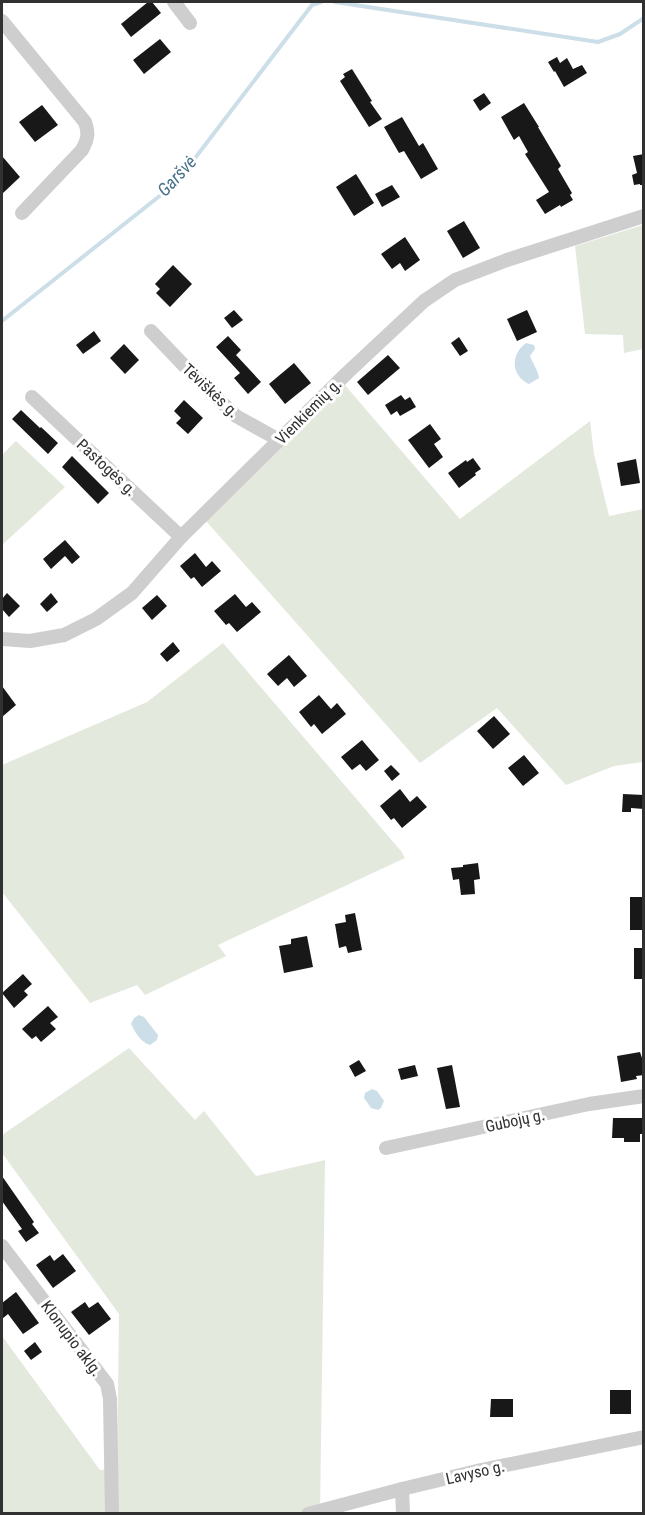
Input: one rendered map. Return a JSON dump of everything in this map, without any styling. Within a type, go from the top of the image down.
[{"type":"street","points":[[174,2],[190,23]]},
{"type":"street","points":[[2,21],[85,122],[89,132],[82,150],[22,213]]},
{"type":"street","name":"Vienkiemių g.","points":[[2,639],[30,641],[63,635],[96,619],[132,593],[181,537],[347,373],[424,302],[455,280],[486,267],[644,216]]},
{"type":"street","name":"Tėviškės g.","points":[[151,331],[236,416],[279,440]]},
{"type":"street","name":"Pastogės g.","points":[[32,397],[181,537]]},
{"type":"street","name":"Gubojų g.","points":[[387,1148],[589,1104],[644,1096]]},
{"type":"street","name":"Klonupio aklg.","points":[[2,1246],[106,1384],[110,1399],[112,1514]]},
{"type":"street","name":"Lavyso g.","points":[[308,1514],[481,1470],[644,1437]]},
{"type":"street","points":[[402,1489],[403,1514]]},
{"type":"shaded area","points":[[643,225],[643,349],[624,353],[623,335],[585,334],[575,246]]},
{"type":"shaded area","points":[[526,343],[534,345],[535,349],[530,356],[539,378],[529,384],[518,375],[515,364],[517,353]]},
{"type":"shaded area","points":[[344,384],[460,519],[590,421],[594,454],[609,516],[643,509],[643,762],[614,766],[566,785],[497,708],[420,763],[206,521]]},
{"type":"shaded area","points":[[16,441],[65,487],[2,545],[2,455]]},
{"type":"shaded area","points":[[223,643],[405,858],[218,945],[226,956],[145,995],[137,985],[90,1003],[2,892],[2,765],[147,702]]},
{"type":"shaded area","points":[[139,1015],[144,1017],[158,1035],[157,1040],[150,1045],[141,1040],[131,1024]]},
{"type":"shaded area","points":[[129,1048],[195,1120],[204,1111],[256,1176],[325,1160],[320,1513],[2,1513],[2,1336],[100,1470],[117,1469],[119,1314],[2,1153],[2,1135]]},
{"type":"shaded area","points":[[372,1089],[377,1091],[384,1101],[378,1110],[371,1108],[364,1098],[365,1093]]},
{"type":"building","points":[[148,2],[152,2],[161,13],[131,37],[121,24]]},
{"type":"building","points":[[160,39],[171,52],[144,74],[133,60]]},
{"type":"building","points":[[557,57],[560,63],[567,58],[573,69],[582,65],[587,73],[564,87],[548,62]]},
{"type":"building","points":[[352,69],[382,119],[369,127],[340,81],[345,77],[343,74]]},
{"type":"building","points":[[484,93],[491,103],[480,111],[473,100]]},
{"type":"building","points":[[524,103],[561,166],[558,169],[572,193],[570,195],[573,200],[545,214],[536,200],[549,192],[525,154],[528,152],[519,136],[514,140],[501,117]]},
{"type":"building","points":[[42,105],[58,125],[35,142],[19,122]]},
{"type":"building","points":[[402,117],[419,146],[423,143],[438,169],[421,179],[404,151],[399,153],[384,127]]},
{"type":"building","points":[[644,154],[644,185],[634,185],[632,175],[637,173],[633,156]]},
{"type":"building","points":[[2,156],[20,177],[2,194]]},
{"type":"building","points":[[356,174],[374,203],[354,216],[336,187]]},
{"type":"building","points":[[392,185],[400,197],[382,207],[375,194]]},
{"type":"building","points":[[464,221],[480,248],[463,258],[447,231]]},
{"type":"building","points":[[405,237],[420,260],[405,271],[400,263],[392,269],[381,254]]},
{"type":"building","points":[[173,265],[192,284],[170,307],[156,293],[160,289],[155,284]]},
{"type":"building","points":[[234,310],[243,320],[232,328],[224,318]]},
{"type":"building","points":[[527,310],[537,332],[517,341],[507,319]]},
{"type":"building","points":[[94,331],[101,341],[83,354],[76,345]]},
{"type":"building","points":[[228,336],[241,350],[236,355],[261,382],[248,394],[234,378],[240,373],[216,347]]},
{"type":"building","points":[[459,337],[468,351],[460,356],[451,343]]},
{"type":"building","points":[[124,344],[139,360],[125,374],[110,358]]},
{"type":"building","points":[[388,355],[400,368],[368,395],[357,382]]},
{"type":"building","points":[[294,363],[311,383],[285,404],[269,384]]},
{"type":"building","points":[[401,395],[405,400],[410,397],[416,407],[400,416],[397,411],[391,415],[385,405]]},
{"type":"building","points":[[184,400],[203,418],[188,434],[176,423],[181,418],[174,411]]},
{"type":"building","points":[[21,410],[58,443],[48,454],[12,419]]},
{"type":"building","points":[[430,424],[441,439],[434,444],[443,457],[429,468],[408,440]]},
{"type":"building","points":[[72,456],[109,493],[98,504],[62,467]]},
{"type":"building","points":[[473,458],[481,469],[459,488],[448,473],[466,460],[467,462]]},
{"type":"building","points":[[636,459],[640,483],[621,486],[617,463]]},
{"type":"building","points":[[65,540],[80,557],[72,564],[65,556],[51,569],[43,559]]},
{"type":"building","points":[[195,553],[206,567],[212,561],[221,571],[202,587],[194,577],[191,579],[180,566]]},
{"type":"building","points":[[7,593],[20,606],[9,617],[2,609],[2,599]]},
{"type":"building","points":[[51,593],[58,602],[47,612],[40,604]]},
{"type":"building","points":[[235,594],[246,607],[252,602],[261,612],[237,632],[229,623],[226,625],[214,611]]},
{"type":"building","points":[[157,595],[167,606],[152,620],[142,608]]},
{"type":"building","points":[[173,642],[180,651],[167,662],[160,654]]},
{"type":"building","points":[[289,655],[307,676],[294,687],[287,678],[278,686],[267,674]]},
{"type":"building","points":[[2,686],[16,705],[2,717]]},
{"type":"building","points":[[319,695],[331,709],[337,703],[346,714],[322,734],[314,724],[311,727],[299,712]]},
{"type":"building","points":[[494,716],[510,734],[493,749],[477,731]]},
{"type":"building","points":[[362,740],[379,760],[366,771],[360,764],[352,770],[341,757]]},
{"type":"building","points":[[524,755],[539,773],[523,786],[508,768]]},
{"type":"building","points":[[391,765],[400,774],[392,781],[384,771]]},
{"type":"building","points":[[400,789],[410,802],[417,796],[427,807],[402,828],[394,818],[391,820],[380,806]]},
{"type":"building","points":[[623,794],[644,795],[644,809],[631,808],[631,812],[622,812]]},
{"type":"building","points":[[478,863],[480,879],[474,880],[475,894],[461,895],[459,879],[453,880],[451,868]]},
{"type":"building","points":[[630,897],[644,897],[644,930],[630,930]]},
{"type":"building","points":[[355,913],[362,950],[348,953],[346,946],[339,948],[335,924],[346,922],[345,915]]},
{"type":"building","points":[[307,936],[313,967],[284,973],[279,946],[291,944],[291,939]]},
{"type":"building","points":[[634,948],[644,948],[644,979],[634,979]]},
{"type":"building","points":[[23,974],[32,984],[24,991],[28,995],[14,1008],[2,993]]},
{"type":"building","points":[[48,1006],[58,1017],[50,1023],[56,1029],[41,1042],[36,1036],[32,1039],[22,1029]]},
{"type":"building","points":[[640,1052],[642,1058],[644,1057],[644,1075],[621,1082],[617,1056]]},
{"type":"building","points":[[359,1060],[366,1071],[355,1077],[349,1066]]},
{"type":"building","points":[[415,1065],[418,1076],[401,1080],[398,1069]]},
{"type":"building","points":[[452,1065],[460,1107],[446,1109],[437,1068]]},
{"type":"building","points":[[613,1118],[643,1118],[643,1134],[640,1134],[640,1142],[624,1142],[624,1138],[612,1138]]},
{"type":"building","points":[[2,1176],[39,1233],[26,1242],[18,1231],[22,1229],[2,1201]]},
{"type":"building","points":[[63,1254],[76,1271],[53,1288],[36,1265],[50,1255],[54,1261]]},
{"type":"building","points":[[16,1292],[39,1323],[23,1334],[8,1314],[2,1319],[2,1303]]},
{"type":"building","points":[[85,1302],[89,1308],[98,1302],[111,1319],[89,1335],[71,1312]]},
{"type":"building","points":[[35,1342],[42,1352],[31,1360],[24,1351]]},
{"type":"building","points":[[610,1390],[631,1390],[631,1414],[610,1414]]},
{"type":"building","points":[[491,1399],[513,1399],[513,1417],[490,1417]]},
{"type":"waterway","name":"Garšvė","points":[[2,321],[176,183],[312,5],[321,2]]},
{"type":"waterway","name":"Garšvė","points":[[335,2],[598,42],[620,34],[644,18]]}]
